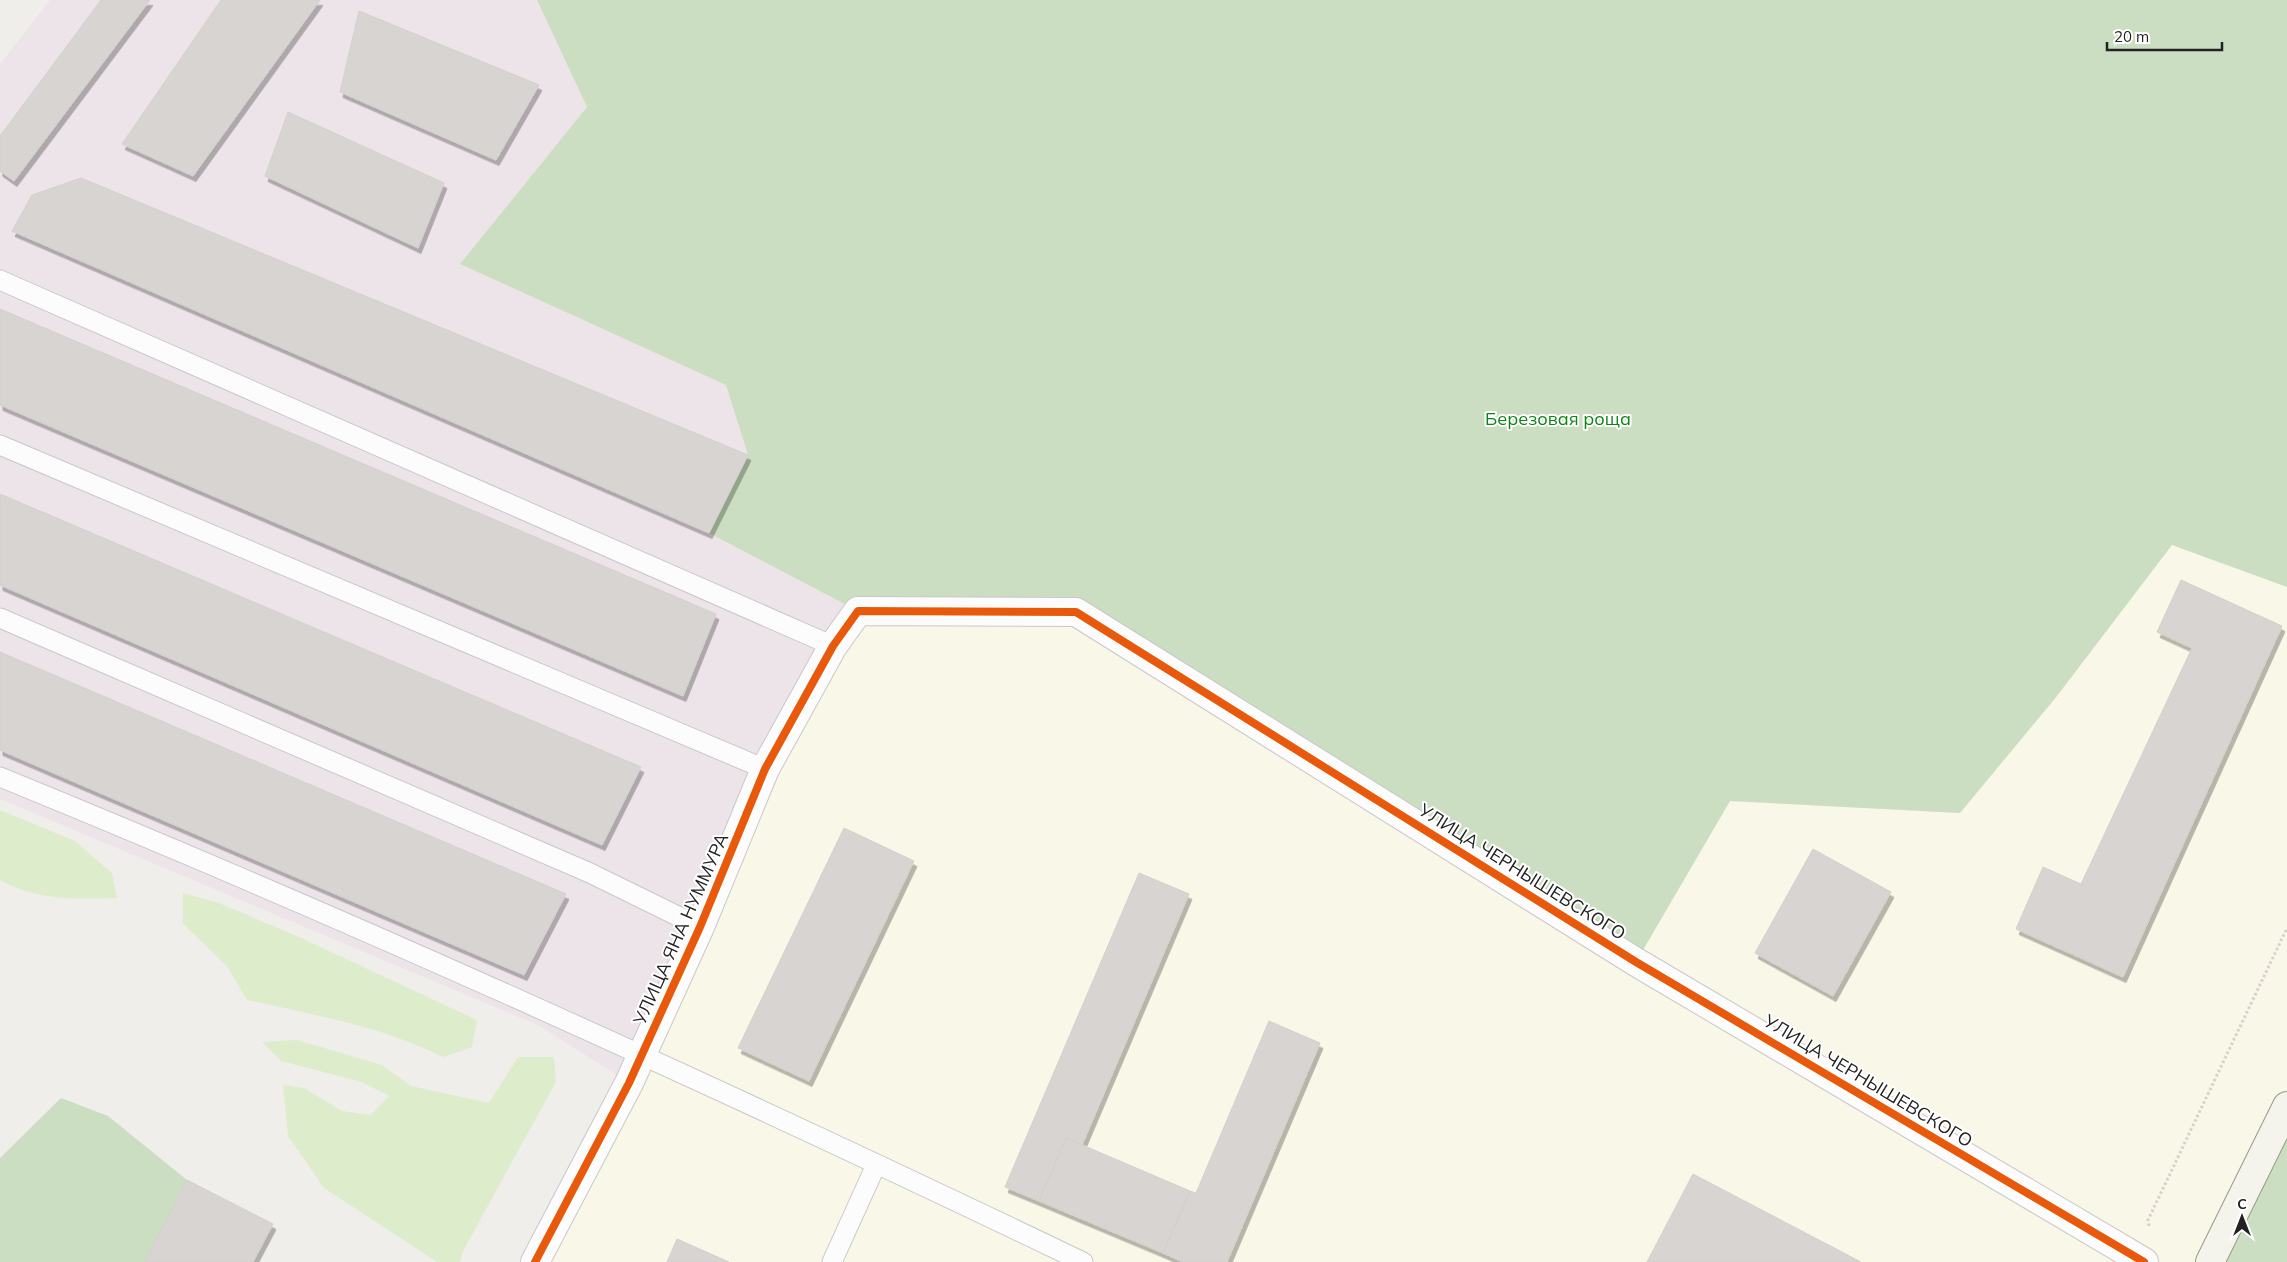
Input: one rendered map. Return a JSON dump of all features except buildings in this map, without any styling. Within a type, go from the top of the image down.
[{"type":"street","name":"УЛИЦА ЯНА НУММУРА","points":[[535,1262],[641,1055],[700,927],[765,769],[833,646],[858,611]]},
{"type":"street","name":"УЛИЦА ЧЕРНЫШЕВСКОГО","points":[[858,611],[1076,612],[1636,962],[2144,1262]]},
{"type":"street","points":[[2210,1262],[2287,1106]]},
{"type":"lane","points":[[0,280],[833,646]]},
{"type":"lane","points":[[0,444],[765,769]]},
{"type":"lane","points":[[0,618],[590,873],[700,927]]},
{"type":"lane","points":[[0,777],[241,879],[641,1055],[1083,1262]]},
{"type":"lane","points":[[832,1262],[876,1165]]},
{"type":"path","points":[[2150,1228],[2148,1220],[2287,928]]},
{"type":"shaded area","points":[[50,0],[537,0],[587,107],[460,264],[726,385],[748,455],[709,533],[858,611],[629,1083],[538,1025],[0,799],[0,64]]},
{"type":"shaded area","points":[[2172,545],[2287,587],[2287,1106],[2210,1262],[535,1262],[858,611],[1076,612],[1636,962],[1730,801],[1960,813]]},
{"type":"green space","name":"Березовая роща","points":[[537,0],[2287,0],[2287,587],[2172,545],[2057,696],[1960,813],[1730,801],[1636,962],[1076,612],[858,611],[709,533],[748,455],[726,385],[460,264],[587,107]]},
{"type":"green space","points":[[0,810],[75,841],[112,873],[117,898],[71,898],[42,895],[14,887],[0,880]]},
{"type":"green space","points":[[183,893],[219,903],[299,937],[477,1020],[472,1047],[443,1057],[396,1037],[347,1022],[247,1000],[227,966],[183,924]]},
{"type":"green space","points":[[297,1040],[382,1065],[411,1086],[489,1103],[518,1057],[554,1057],[556,1082],[463,1251],[460,1262],[437,1262],[324,1188],[288,1136],[283,1085],[304,1088],[342,1111],[371,1115],[389,1096],[362,1082],[281,1061],[262,1042]]},
{"type":"green space","points":[[61,1098],[108,1116],[187,1180],[144,1262],[0,1262],[0,1158]]},
{"type":"green space","points":[[2287,1106],[2287,1262],[2210,1262]]},
{"type":"cycle path","points":[[535,1262],[629,1083],[700,927],[765,769],[833,646],[858,611],[1076,612],[1636,962],[2144,1262]]}]
